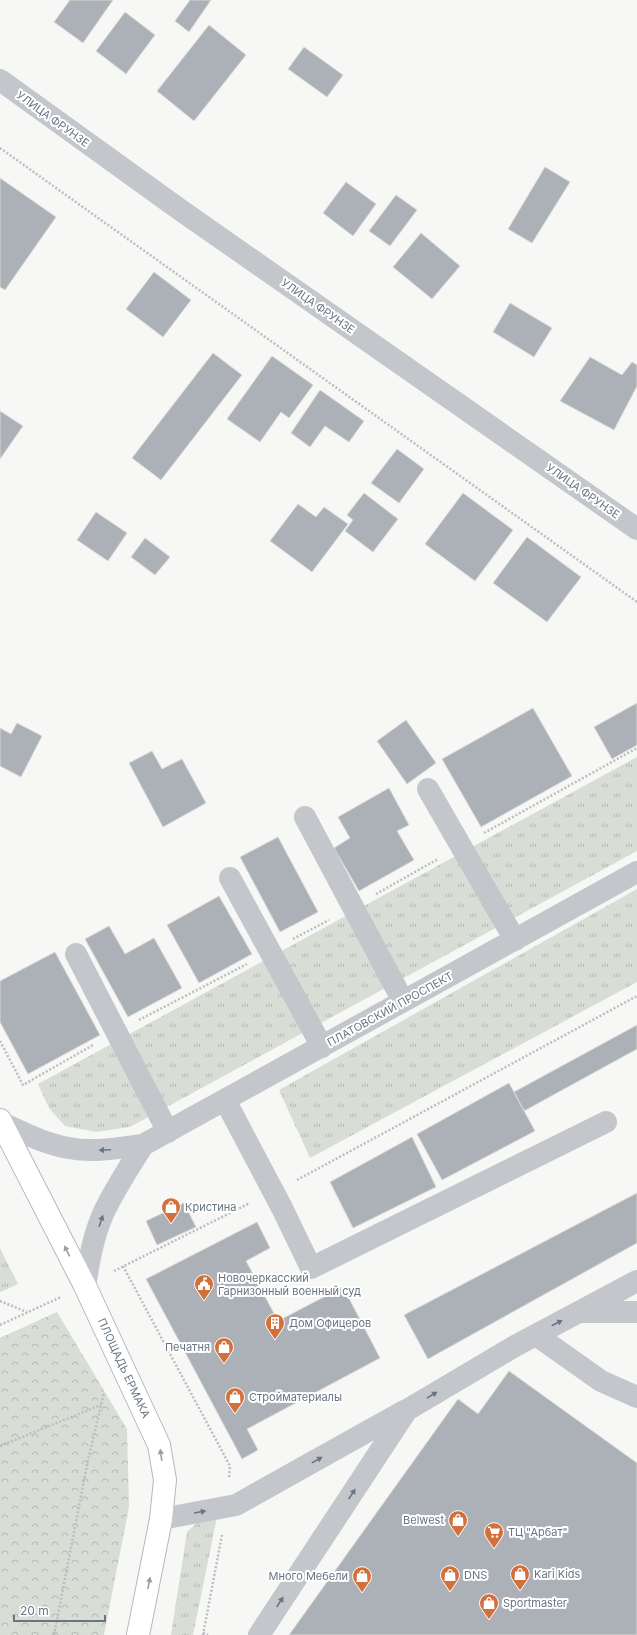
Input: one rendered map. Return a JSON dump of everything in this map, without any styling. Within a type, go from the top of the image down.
[{"type":"main road","name":"ПЛОЩАДЬ ЕРМАКА","points":[[1,1122],[85,1286],[160,1445],[164,1480],[162,1519],[138,1635]]},
{"type":"street","name":"УЛИЦА ФРУНЗЕ","points":[[0,80],[185,213],[637,529]]},
{"type":"street","points":[[428,790],[515,940]]},
{"type":"street","points":[[305,817],[403,1001]]},
{"type":"street","name":"ПЛАТОВСКИЙ ПРОСПЕКТ","points":[[1,1122],[36,1139],[70,1148],[104,1150],[143,1146],[637,872]]},
{"type":"street","points":[[230,878],[322,1047]]},
{"type":"street","points":[[76,954],[168,1132]]},
{"type":"street","points":[[225,1100],[274,1192],[311,1268],[606,1122]]},
{"type":"street","name":"ПЛАТОВСКИЙ ПРОСПЕКТ","points":[[85,1286],[91,1251],[103,1215],[121,1179],[143,1146]]},
{"type":"street","points":[[162,1519],[236,1506],[407,1410],[536,1334],[637,1281]]},
{"type":"street","points":[[577,1312],[637,1312]]},
{"type":"street","points":[[536,1334],[601,1381],[637,1397]]},
{"type":"street","points":[[258,1635],[407,1410]]},
{"type":"path","points":[[0,148],[637,602]]},
{"type":"path","points":[[0,1041],[23,1085],[116,1032],[353,907],[637,748]]},
{"type":"path","points":[[85,1286],[326,1165],[637,996]]},
{"type":"path","points":[[123,1266],[230,1466],[224,1522],[203,1634],[208,1635]]},
{"type":"path","points":[[0,1325],[62,1296],[66,1303]]},
{"type":"path","points":[[0,1301],[27,1312]]},
{"type":"path","points":[[54,1635],[88,1460],[105,1392]]},
{"type":"path","points":[[0,1446],[102,1405]]},
{"type":"green space","points":[[637,757],[637,851],[130,1127],[96,1132],[65,1126],[49,1108],[38,1084]]},
{"type":"green space","points":[[637,889],[637,982],[310,1158],[279,1090]]},
{"type":"green space","points":[[0,1248],[18,1284],[1,1292],[0,1292]]},
{"type":"green space","points":[[57,1312],[127,1429],[129,1507],[104,1635],[0,1635],[0,1338]]},
{"type":"green space","points":[[217,1517],[193,1635],[171,1635],[187,1532],[201,1519]]},
{"type":"building","points":[[70,0],[113,0],[83,43],[54,22]]},
{"type":"building","points":[[190,0],[211,0],[189,32],[175,21]]},
{"type":"building","points":[[125,12],[155,35],[126,74],[96,51]]},
{"type":"building","points":[[209,25],[246,55],[194,121],[157,91]]},
{"type":"building","points":[[304,47],[343,75],[327,97],[288,69]]},
{"type":"building","points":[[545,167],[570,182],[532,243],[508,229]]},
{"type":"building","points":[[0,178],[56,217],[5,290],[0,287]]},
{"type":"building","points":[[346,182],[376,204],[353,236],[323,213]]},
{"type":"building","points":[[396,195],[417,210],[390,246],[369,231]]},
{"type":"building","points":[[421,233],[460,266],[432,299],[393,267]]},
{"type":"building","points":[[154,272],[191,300],[163,337],[126,309]]},
{"type":"building","points":[[510,303],[552,328],[534,357],[493,332]]},
{"type":"building","points":[[213,353],[242,375],[161,480],[132,458]]},
{"type":"building","points":[[272,356],[313,385],[289,418],[281,412],[260,442],[227,419]]},
{"type":"building","points":[[590,357],[622,375],[632,362],[637,365],[637,386],[614,430],[560,401]]},
{"type":"building","points":[[320,390],[364,421],[349,442],[325,426],[310,447],[291,433]]},
{"type":"building","points":[[0,411],[23,426],[0,459]]},
{"type":"building","points":[[397,449],[424,469],[399,503],[371,483]]},
{"type":"building","points":[[364,493],[398,519],[373,552],[345,531],[353,520],[347,515]]},
{"type":"building","points":[[463,493],[513,530],[475,581],[425,544]]},
{"type":"building","points":[[298,504],[316,517],[324,507],[348,524],[312,572],[270,541]]},
{"type":"building","points":[[96,512],[127,533],[108,561],[77,540]]},
{"type":"building","points":[[527,537],[581,577],[547,622],[493,583]]},
{"type":"building","points":[[145,538],[170,557],[155,575],[131,557]]},
{"type":"building","points":[[637,703],[637,745],[612,759],[594,727]]},
{"type":"building","points":[[533,708],[572,776],[481,827],[442,759]]},
{"type":"building","points":[[406,720],[436,763],[407,784],[377,741]]},
{"type":"building","points":[[17,723],[42,736],[21,777],[0,766],[0,728],[11,734]]},
{"type":"building","points":[[152,751],[162,769],[182,759],[206,803],[163,827],[129,763]]},
{"type":"building","points":[[389,788],[409,825],[397,831],[414,860],[359,891],[334,848],[350,838],[338,817]]},
{"type":"building","points":[[278,837],[318,912],[280,932],[240,857]]},
{"type":"building","points":[[219,896],[252,954],[199,983],[167,925]]},
{"type":"building","points":[[109,926],[125,954],[154,938],[182,988],[128,1017],[85,939]]},
{"type":"building","points":[[55,952],[100,1035],[28,1074],[0,1022],[0,981]]},
{"type":"building","points":[[637,1025],[637,1049],[524,1111],[514,1092]]},
{"type":"building","points":[[509,1083],[535,1131],[442,1180],[417,1134]]},
{"type":"building","points":[[412,1137],[436,1187],[353,1228],[330,1182]]},
{"type":"building","points":[[637,1193],[637,1243],[428,1359],[404,1315]]},
{"type":"building","name":"Кристина","points":[[184,1203],[196,1227],[157,1245],[146,1221]]},
{"type":"building","name":"Дом Офицеров","points":[[257,1222],[270,1248],[246,1261],[278,1321],[343,1287],[380,1358],[247,1429],[258,1450],[242,1459],[146,1279]]},
{"type":"building","name":"ТЦ \"Арбат\"","points":[[509,1371],[637,1463],[637,1635],[289,1635],[458,1399],[478,1414]]},
{"type":"place","name":"Кристина","points":[[171,1224]]},
{"type":"place","name":"Новочеркасский Гарнизонный военный суд","points":[[204,1301]]},
{"type":"place","name":"Дом Офицеров","points":[[275,1340]]},
{"type":"place","name":"Печатня","points":[[224,1364]]},
{"type":"place","name":"Стройматериалы","points":[[235,1414]]},
{"type":"place","name":"Belwest","points":[[458,1537]]},
{"type":"place","name":"ТЦ \"Арбат\"","points":[[494,1549]]},
{"type":"place","name":"Kari Kids","points":[[520,1591]]},
{"type":"place","name":"DNS","points":[[450,1592]]},
{"type":"place","name":"Много Мебели","points":[[362,1593]]},
{"type":"place","name":"Sportmaster","points":[[489,1620]]}]
